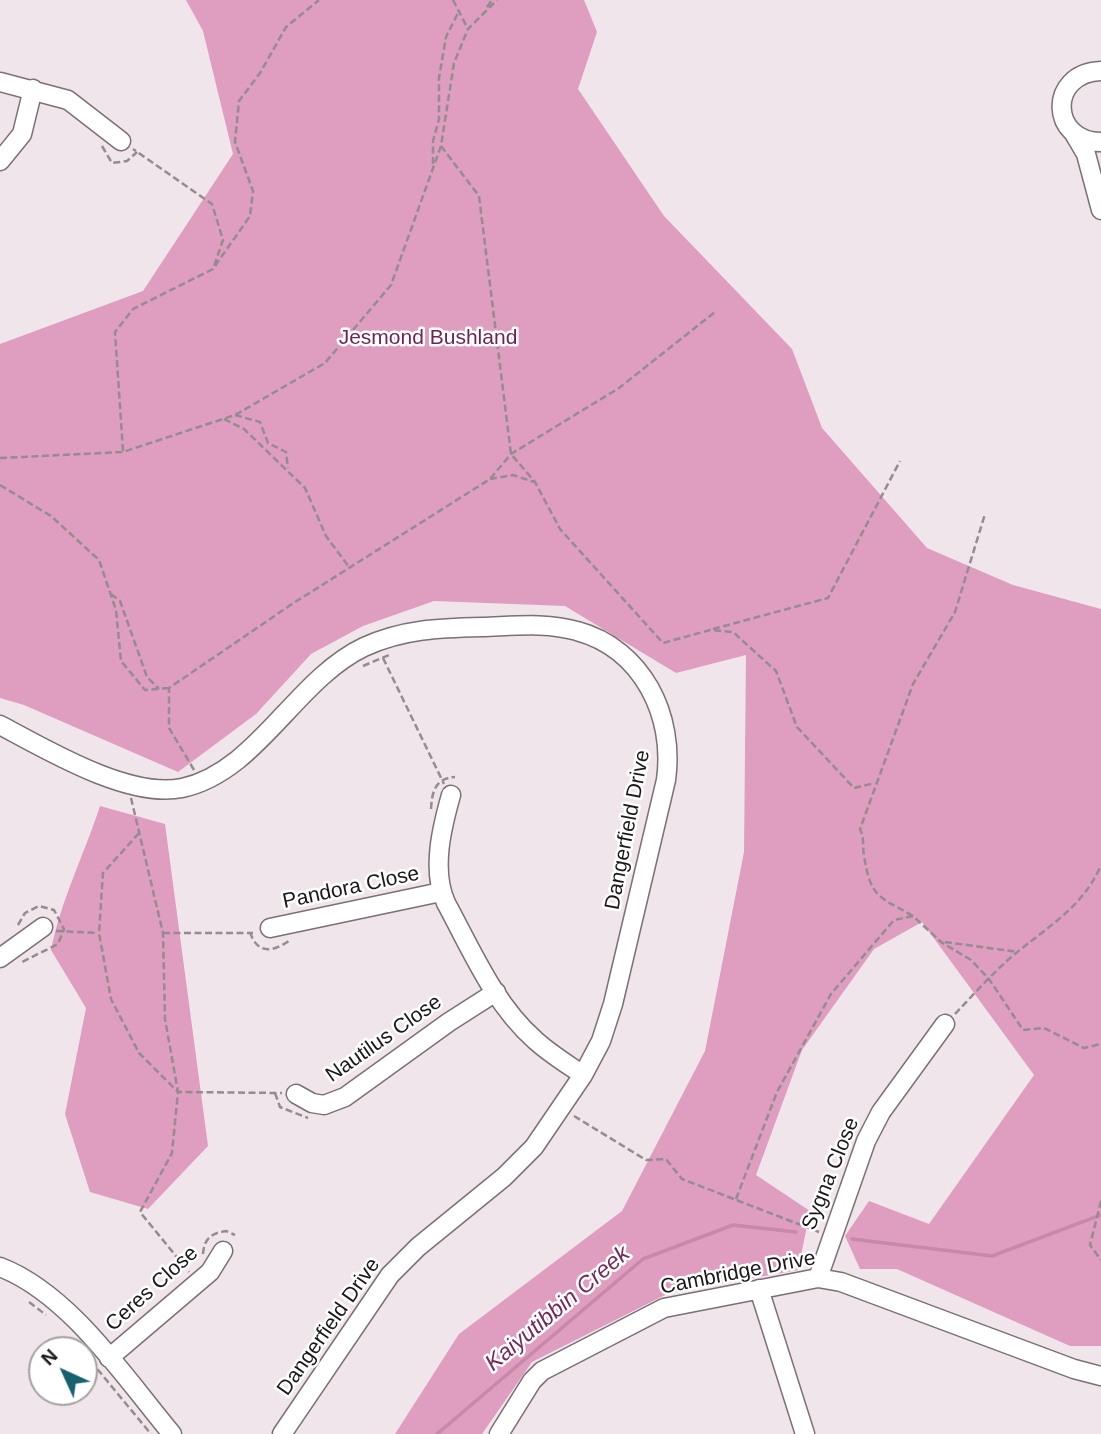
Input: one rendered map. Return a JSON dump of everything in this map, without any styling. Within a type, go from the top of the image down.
[{"type":"street","points":[[1101,71],[1080,75],[1067,86],[1062,110],[1086,154],[1101,210]]},
{"type":"street","points":[[0,82],[68,100],[121,141]]},
{"type":"street","points":[[0,161],[22,134],[33,89]]},
{"type":"street","points":[[1073,132],[1082,139],[1101,142]]},
{"type":"street","name":"Dangerfield Drive","points":[[0,725],[128,795],[201,782],[238,759],[327,671],[424,629],[541,626],[576,630],[595,637],[629,660],[657,702],[668,736],[666,780],[613,1004],[601,1041],[583,1075],[534,1147],[504,1177],[418,1247],[390,1275],[282,1434]]},
{"type":"street","points":[[451,795],[443,824],[441,892],[496,992],[534,1040],[583,1075]]},
{"type":"street","name":"Pandora Close","points":[[261,930],[441,892]]},
{"type":"street","points":[[6,962],[43,927]]},
{"type":"street","name":"Nautilus Close","points":[[296,1094],[312,1103],[324,1105],[345,1097],[449,1021],[496,992]]},
{"type":"street","name":"Sygna Close","points":[[818,1278],[830,1237],[866,1141],[881,1112],[945,1024]]},
{"type":"street","name":"Ceres Close","points":[[109,1358],[210,1272],[223,1251]]},
{"type":"street","points":[[0,1267],[32,1285],[68,1312],[172,1434]]},
{"type":"street","name":"Cambridge Drive","points":[[499,1434],[531,1381],[542,1371],[664,1308],[818,1278],[841,1282],[1074,1369],[1101,1376]]},
{"type":"street","points":[[759,1289],[805,1434]]},
{"type":"path","points":[[123,452],[115,332],[133,309],[214,269],[250,216],[253,191],[235,142],[239,101],[260,73],[286,27],[319,0]]},
{"type":"path","points":[[453,0],[468,29]]},
{"type":"path","points":[[481,15],[492,0]]},
{"type":"path","points":[[0,458],[123,452],[235,415],[325,363],[391,285],[441,146],[454,63],[468,29],[497,0]]},
{"type":"path","points":[[433,167],[433,141],[439,119],[439,78],[446,37],[459,11]]},
{"type":"path","points":[[98,137],[112,163],[127,161],[137,152]]},
{"type":"path","points":[[121,141],[212,204],[223,240],[214,269]]},
{"type":"path","points":[[441,146],[479,196],[511,454],[535,482],[561,529],[663,643],[828,598],[900,461]]},
{"type":"path","points":[[0,485],[51,516],[99,560],[116,610],[121,661],[145,690],[169,688],[349,567],[360,563],[489,479],[511,454],[619,388],[715,312]]},
{"type":"path","points":[[235,415],[260,422],[268,443],[286,452],[288,468]]},
{"type":"path","points":[[224,419],[244,429],[288,468],[305,488],[326,536],[349,567]]},
{"type":"path","points":[[489,479],[513,475],[535,482]]},
{"type":"path","points":[[985,514],[955,612],[913,684],[876,783],[876,792],[860,829],[865,840],[863,851],[869,886],[877,895],[913,916],[941,942],[971,960],[989,979],[1023,1030],[1044,1028],[1084,1048],[1101,1044]]},
{"type":"path","points":[[346,562],[360,563]]},
{"type":"path","points":[[110,593],[120,601],[147,677],[159,689]]},
{"type":"path","points":[[710,630],[733,632],[776,671],[797,727],[854,788],[876,783]]},
{"type":"path","points":[[380,649],[393,653]]},
{"type":"path","points":[[359,668],[380,649]]},
{"type":"path","points":[[380,649],[441,778]]},
{"type":"path","points":[[169,688],[169,728],[201,782]]},
{"type":"path","points":[[128,795],[163,933],[165,1019],[178,1092],[172,1153],[140,1212],[198,1282]]},
{"type":"path","points":[[139,832],[103,873],[99,933],[111,999],[139,1052],[178,1092],[296,1094]]},
{"type":"path","points":[[945,1024],[1018,952],[1071,911],[1095,879],[1101,865]]},
{"type":"path","points":[[736,1199],[777,1092],[831,994],[894,920],[913,916]]},
{"type":"path","points":[[43,927],[63,933],[99,933]]},
{"type":"path","points":[[163,933],[261,930]]},
{"type":"path","points":[[6,962],[58,944],[63,933]]},
{"type":"path","points":[[941,942],[1018,952]]},
{"type":"path","points":[[275,1093],[280,1107],[288,1112],[319,1118]]},
{"type":"path","points":[[569,1123],[579,1107]]},
{"type":"path","points":[[574,1116],[646,1160],[666,1159],[682,1179],[830,1237]]},
{"type":"path","points":[[1101,1201],[1090,1245],[1101,1261]]},
{"type":"path","points":[[27,1300],[52,1319]]},
{"type":"path","points":[[98,1369],[151,1434]]},
{"type":"green space","name":"Jesmond Bushland","points":[[186,0],[584,0],[597,32],[578,89],[664,216],[792,349],[822,428],[927,548],[1013,585],[1101,609],[1101,1346],[1070,1346],[897,1269],[860,1269],[845,1236],[869,1201],[929,1224],[1034,1075],[922,922],[874,949],[802,1050],[756,1175],[810,1211],[798,1270],[669,1293],[532,1362],[482,1434],[395,1434],[459,1334],[622,1211],[705,1051],[744,852],[746,655],[676,673],[565,606],[434,601],[363,626],[311,654],[256,714],[178,772],[24,705],[0,698],[0,344],[143,291],[233,154],[203,31]]},
{"type":"green space","points":[[100,806],[165,824],[208,1146],[148,1209],[90,1192],[65,1114],[86,1008],[51,950],[67,895]]},
{"type":"waterway","name":"Kaiyutibbin Creek","points":[[852,1239],[992,1256],[1101,1215]]},
{"type":"waterway","name":"Kaiyutibbin Creek","points":[[437,1434],[643,1259],[733,1225],[796,1232]]}]
